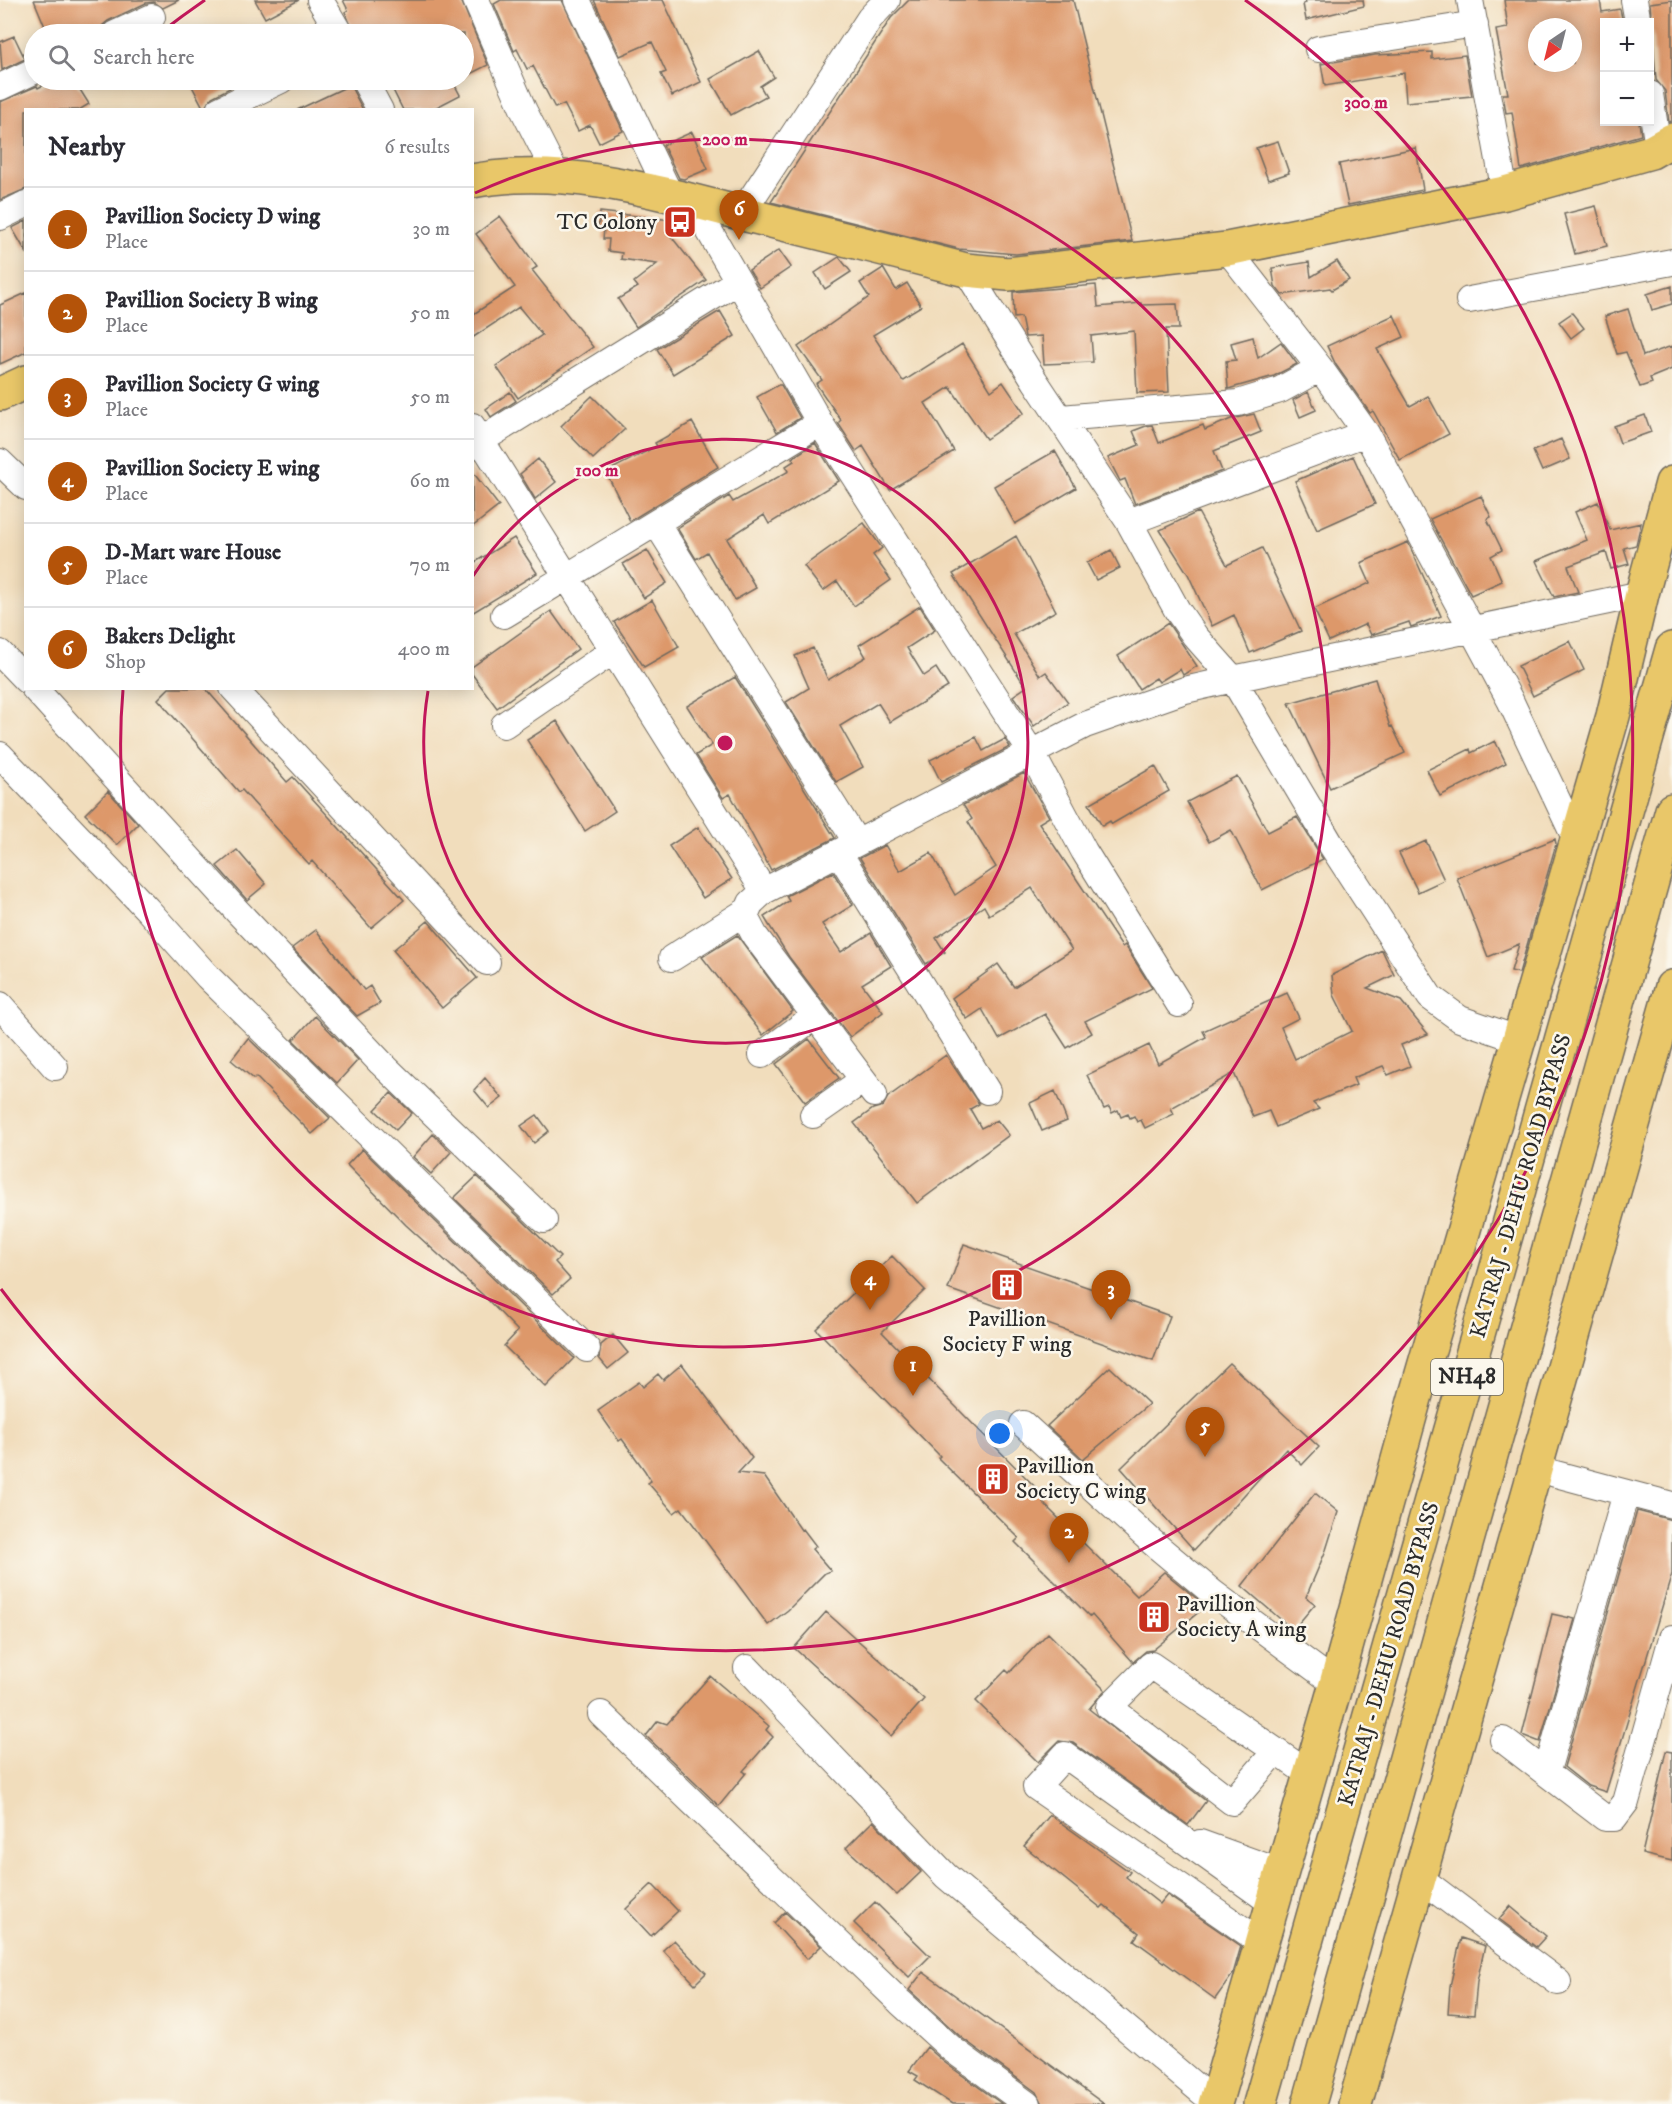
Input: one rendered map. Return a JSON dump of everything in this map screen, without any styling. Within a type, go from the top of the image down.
[{"type":"main road","points":[[474,181],[502,176],[558,178],[682,199],[966,270],[1008,274],[1227,249],[1505,193],[1611,165],[1665,144]]},
{"type":"main road","points":[[0,394],[24,383]]},
{"type":"main road","points":[[1215,2104],[1336,1684],[1415,1398],[1614,716],[1642,594],[1672,483]]},
{"type":"main road","name":"KATRAJ - DEHU ROAD BYPASS","points":[[1260,2104],[1672,649]]},
{"type":"main road","name":"KATRAJ - DEHU ROAD BYPASS","points":[[1309,2104],[1672,810]]},
{"type":"main road","points":[[1355,2104],[1672,987]]},
{"type":"street","points":[[320,0],[334,24]]},
{"type":"street","points":[[476,0],[524,111],[558,178]]},
{"type":"street","points":[[577,0],[682,199],[738,281],[820,423],[1031,752],[1084,851],[1179,1004]]},
{"type":"street","points":[[742,213],[870,18],[887,0]]},
{"type":"street","points":[[1634,0],[1637,18]]},
{"type":"street","points":[[1318,49],[1472,12],[1505,193]]},
{"type":"street","points":[[137,24],[152,17]]},
{"type":"street","points":[[0,87],[24,76]]},
{"type":"street","points":[[223,108],[260,90]]},
{"type":"street","points":[[369,90],[379,108]]},
{"type":"street","points":[[1654,107],[1665,144]]},
{"type":"street","points":[[0,217],[24,205]]},
{"type":"street","points":[[1227,249],[1320,368],[1365,433],[1510,700],[1577,842]]},
{"type":"street","points":[[1469,300],[1672,262]]},
{"type":"street","points":[[966,270],[1129,522],[1177,610],[1214,659],[1233,679],[1334,849],[1430,997],[1460,1019],[1520,1040]]},
{"type":"street","points":[[738,281],[476,437],[568,578],[764,891]]},
{"type":"street","points":[[1060,418],[1238,403],[1280,390],[1320,368]]},
{"type":"street","points":[[504,615],[820,423]]},
{"type":"street","points":[[1129,522],[1365,433]]},
{"type":"street","points":[[0,462],[24,485]]},
{"type":"street","points":[[657,524],[848,848],[987,1091]]},
{"type":"street","points":[[813,1115],[868,1087],[755,936],[745,917],[750,903],[764,891],[1085,725],[1131,708],[1185,690],[1233,679],[1642,594]]},
{"type":"street","points":[[504,725],[613,651]]},
{"type":"street","points":[[0,653],[24,678]]},
{"type":"street","points":[[36,690],[237,911],[373,1054],[544,1220]]},
{"type":"street","points":[[235,690],[488,962]]},
{"type":"street","points":[[0,755],[147,909],[208,977],[587,1350]]},
{"type":"street","points":[[672,958],[748,910]]},
{"type":"street","points":[[0,1005],[56,1067]]},
{"type":"street","points":[[762,1055],[815,1016]]},
{"type":"street","points":[[1023,1424],[1152,1542],[1213,1593],[1336,1684]]},
{"type":"street","points":[[1536,1469],[1672,1505]]},
{"type":"street","points":[[1547,1771],[1626,1493]]},
{"type":"street","points":[[1503,1740],[1547,1771],[1605,1818],[1614,1818],[1626,1802],[1672,1638]]},
{"type":"street","points":[[1275,1751],[1232,1802],[1109,1707],[1151,1665],[1309,1774]]},
{"type":"street","points":[[747,1668],[946,1876],[1215,2104]]},
{"type":"street","points":[[601,1714],[900,2002],[953,2050],[1027,2104]]},
{"type":"street","points":[[1072,1750],[1191,1838],[1220,1851],[1233,1853],[1281,1872]]},
{"type":"street","points":[[1261,1942],[1036,1787],[1065,1755],[1272,1903]]},
{"type":"street","points":[[1420,1879],[1558,1982]]},
{"type":"building","points":[[34,0],[179,0],[163,8],[154,2],[146,3],[104,24],[44,24]]},
{"type":"building","points":[[255,0],[299,0],[265,18]]},
{"type":"building","points":[[343,0],[461,0],[471,24],[350,24],[345,12],[348,10]]},
{"type":"building","points":[[501,0],[562,0],[623,131],[599,143],[590,125],[578,131],[564,104],[555,108],[533,66],[527,69],[517,49],[514,51],[494,4]]},
{"type":"building","points":[[594,0],[663,0],[701,82],[672,96],[661,74],[666,72],[652,42],[620,56]]},
{"type":"building","points":[[909,0],[1073,0],[1132,241],[1016,254],[959,249],[771,202],[891,18]]},
{"type":"building","points":[[1305,0],[1363,0],[1364,6],[1306,20],[1303,4],[1306,3]]},
{"type":"building","points":[[1504,0],[1600,0],[1602,12],[1620,9],[1622,18],[1600,18],[1600,126],[1640,126],[1641,135],[1521,169],[1512,112],[1506,113],[1503,94],[1508,94],[1496,30],[1508,28]]},
{"type":"building","points":[[1672,0],[1672,121],[1669,122],[1665,91],[1656,80],[1654,18],[1651,18],[1650,3]]},
{"type":"building","points":[[474,31],[488,65],[474,72]]},
{"type":"building","points":[[14,36],[24,59],[2,70],[0,42]]},
{"type":"building","points":[[759,51],[774,77],[760,86],[766,96],[731,115],[710,79]]},
{"type":"building","points":[[1432,52],[1432,59],[1465,55],[1472,96],[1406,102],[1404,73],[1325,86],[1321,64],[1375,55]]},
{"type":"building","points":[[28,90],[80,90],[89,104],[82,108],[24,108],[24,190],[0,200],[0,102]]},
{"type":"building","points":[[194,90],[226,90],[212,97],[203,108]]},
{"type":"building","points":[[339,90],[353,90],[362,108],[301,108]]},
{"type":"building","points":[[393,90],[457,90],[460,95],[435,108],[402,108]]},
{"type":"building","points":[[692,132],[708,169],[684,179],[679,178],[663,145]]},
{"type":"building","points":[[1278,141],[1289,173],[1268,180],[1256,148]]},
{"type":"building","points":[[1416,148],[1423,190],[1348,205],[1339,164]]},
{"type":"building","points":[[1596,206],[1607,246],[1575,254],[1564,214]]},
{"type":"building","points":[[600,212],[672,220],[670,235],[706,280],[636,327],[618,299],[638,287],[634,282],[657,264],[621,259],[622,253],[608,251],[609,239],[603,239],[604,229],[598,228]]},
{"type":"building","points":[[500,216],[537,267],[532,270],[593,347],[518,398],[496,366],[542,335],[519,307],[474,337],[474,314],[515,287],[476,234]]},
{"type":"building","points":[[24,222],[24,249],[12,228]]},
{"type":"building","points":[[779,250],[791,267],[760,288],[749,270]]},
{"type":"building","points":[[839,257],[851,272],[825,289],[815,273]]},
{"type":"building","points":[[1337,261],[1349,280],[1332,290],[1330,288],[1282,295],[1275,286],[1272,268],[1309,262],[1311,277]]},
{"type":"building","points":[[883,268],[896,290],[907,283],[921,306],[873,335],[902,380],[904,381],[962,344],[991,391],[1003,382],[1024,413],[986,439],[950,387],[925,403],[954,451],[890,490],[863,446],[856,451],[838,423],[841,420],[816,384],[822,380],[798,347],[869,297],[860,283]]},
{"type":"building","points":[[1096,285],[1098,307],[1141,303],[1141,305],[1177,304],[1179,329],[1166,329],[1169,392],[1137,393],[1134,331],[1091,336],[1093,362],[1044,364],[1042,336],[1025,337],[1021,317],[1014,318],[1013,292]]},
{"type":"building","points":[[1672,286],[1672,304],[1652,310],[1647,294]]},
{"type":"building","points":[[24,294],[24,353],[0,364],[0,305]]},
{"type":"building","points":[[1628,309],[1643,356],[1672,346],[1672,369],[1650,378],[1652,383],[1640,387],[1626,352],[1617,354],[1605,316]]},
{"type":"building","points":[[720,311],[735,336],[673,374],[657,349]]},
{"type":"building","points":[[1572,313],[1584,328],[1571,338],[1559,322]]},
{"type":"building","points":[[1394,315],[1404,337],[1377,349],[1410,406],[1428,396],[1449,434],[1400,460],[1373,411],[1370,413],[1336,365],[1327,346]]},
{"type":"building","points":[[1253,337],[1258,358],[1281,342],[1297,364],[1274,376],[1228,389],[1226,361],[1236,360],[1231,343]]},
{"type":"building","points":[[781,385],[800,418],[777,432],[757,397]]},
{"type":"building","points":[[510,392],[516,401],[491,417],[486,409]]},
{"type":"building","points":[[1308,392],[1316,410],[1300,417],[1293,400]]},
{"type":"building","points":[[592,396],[625,429],[593,459],[561,426]]},
{"type":"building","points":[[1254,414],[1261,432],[1214,451],[1222,471],[1135,504],[1125,479],[1120,481],[1108,458],[1139,445],[1133,431],[1146,426],[1152,425],[1159,443],[1203,425],[1205,430],[1231,419]]},
{"type":"building","points":[[1645,415],[1651,432],[1620,443],[1614,426]]},
{"type":"building","points":[[692,422],[718,467],[630,521],[606,472],[657,446],[655,443]]},
{"type":"building","points":[[1561,439],[1570,459],[1542,471],[1533,451]]},
{"type":"building","points":[[815,443],[839,481],[769,524],[764,515],[727,539],[756,588],[735,600],[707,552],[696,559],[677,528],[729,496],[733,502],[789,471],[786,466],[794,461],[792,458]]},
{"type":"building","points":[[1055,451],[1076,488],[1015,524],[994,486]]},
{"type":"building","points":[[1353,456],[1375,504],[1317,530],[1295,481]]},
{"type":"building","points":[[538,459],[556,482],[535,499],[520,474]]},
{"type":"building","points":[[474,474],[499,506],[474,525]]},
{"type":"building","points":[[1481,496],[1491,517],[1487,519],[1502,550],[1491,556],[1502,581],[1471,595],[1430,519]]},
{"type":"building","points":[[1598,502],[1610,530],[1641,523],[1636,545],[1624,548],[1629,564],[1611,569],[1606,552],[1568,566],[1578,592],[1554,597],[1536,561],[1587,540],[1575,512]]},
{"type":"building","points":[[1198,512],[1227,565],[1262,548],[1301,631],[1250,653],[1234,615],[1212,626],[1188,574],[1160,530]]},
{"type":"building","points":[[864,523],[882,548],[873,555],[891,580],[854,606],[837,581],[823,591],[804,566]]},
{"type":"building","points":[[1016,536],[1056,611],[1014,634],[1040,676],[1046,672],[1068,702],[1034,726],[1013,696],[1026,687],[953,574]]},
{"type":"building","points":[[514,538],[537,573],[474,612],[474,563]]},
{"type":"building","points":[[1408,542],[1441,616],[1411,627],[1409,622],[1371,635],[1366,624],[1329,641],[1314,609],[1370,583],[1361,563]]},
{"type":"building","points":[[647,550],[667,583],[644,598],[623,564]]},
{"type":"building","points":[[1111,550],[1120,568],[1096,580],[1087,563]]},
{"type":"building","points":[[652,600],[679,647],[644,667],[614,622]]},
{"type":"building","points":[[920,606],[935,630],[907,648],[924,676],[936,668],[948,687],[890,722],[878,703],[840,726],[863,767],[836,782],[786,702],[809,688],[795,656],[813,648],[828,680],[866,657],[859,645]]},
{"type":"building","points":[[551,611],[578,649],[497,708],[474,677],[474,666]]},
{"type":"building","points":[[1168,623],[1197,666],[1183,675],[1180,669],[1159,682],[1156,678],[1139,689],[1118,656]]},
{"type":"building","points":[[1570,641],[1584,670],[1533,696],[1518,666]]},
{"type":"building","points":[[735,677],[835,838],[771,870],[730,794],[723,798],[696,755],[712,745],[687,706]]},
{"type":"building","points":[[1375,679],[1390,727],[1392,726],[1405,753],[1330,788],[1289,703]]},
{"type":"building","points":[[167,690],[207,690],[287,782],[293,777],[404,900],[371,928],[312,861],[309,864],[242,790],[239,792],[158,699]]},
{"type":"building","points":[[557,721],[615,811],[585,831],[527,740]]},
{"type":"building","points":[[976,737],[983,751],[1005,739],[1010,747],[941,782],[930,760]]},
{"type":"building","points":[[1495,741],[1506,763],[1440,796],[1427,770],[1470,749],[1471,753]]},
{"type":"building","points":[[1155,766],[1169,791],[1112,824],[1110,821],[1102,826],[1089,804]]},
{"type":"building","points":[[1024,773],[1049,817],[1039,823],[1122,947],[1125,945],[1152,988],[1085,1021],[1092,1033],[1067,1048],[1045,1014],[999,1039],[982,1009],[967,1019],[952,998],[998,964],[1014,987],[1072,950],[1032,888],[989,915],[984,906],[936,938],[945,952],[926,964],[860,858],[885,845],[900,871],[931,853],[955,895],[996,867],[968,822],[972,819],[963,805]]},
{"type":"building","points":[[1237,776],[1268,832],[1297,817],[1323,859],[1262,890],[1231,830],[1209,842],[1187,802]]},
{"type":"building","points":[[108,791],[138,824],[117,845],[85,814]]},
{"type":"building","points":[[698,827],[732,879],[703,898],[669,846]]},
{"type":"building","points":[[1555,839],[1556,844],[1519,973],[1511,971],[1519,944],[1488,957],[1457,878]]},
{"type":"building","points":[[1426,841],[1444,880],[1418,892],[1399,853]]},
{"type":"building","points":[[237,850],[266,884],[247,900],[217,866]]},
{"type":"building","points":[[833,872],[853,905],[822,924],[841,952],[871,933],[891,966],[862,984],[883,1012],[850,1037],[789,957],[764,917],[789,901],[786,896]]},
{"type":"building","points":[[428,921],[477,978],[442,1008],[393,950]]},
{"type":"building","points":[[316,930],[364,990],[370,986],[380,1003],[357,1016],[292,948]]},
{"type":"building","points":[[737,935],[793,1011],[763,1035],[702,957]]},
{"type":"building","points":[[1382,950],[1394,975],[1367,988],[1401,1001],[1428,1034],[1401,1045],[1410,1066],[1388,1075],[1383,1066],[1353,1078],[1356,1085],[1313,1103],[1319,1109],[1276,1127],[1269,1111],[1253,1117],[1234,1073],[1171,1108],[1174,1114],[1145,1128],[1141,1120],[1137,1122],[1134,1116],[1130,1118],[1128,1114],[1121,1117],[1118,1110],[1112,1113],[1109,1107],[1104,1109],[1087,1075],[1149,1045],[1158,1064],[1206,1037],[1203,1031],[1287,993],[1299,1018],[1281,1027],[1295,1059],[1352,1031],[1334,995],[1332,975]]},
{"type":"building","points":[[315,1016],[358,1060],[337,1083],[293,1040]]},
{"type":"building","points":[[248,1038],[330,1118],[312,1134],[256,1077],[254,1079],[231,1060]]},
{"type":"building","points":[[809,1039],[839,1078],[805,1102],[776,1064]]},
{"type":"building","points":[[946,1055],[979,1104],[970,1109],[981,1128],[997,1120],[1009,1135],[917,1203],[854,1123],[873,1109],[883,1106],[888,1097]]},
{"type":"building","points":[[485,1078],[502,1098],[489,1108],[474,1090]]},
{"type":"building","points":[[1055,1091],[1067,1121],[1042,1131],[1030,1103]]},
{"type":"building","points":[[391,1093],[412,1113],[396,1130],[375,1110]]},
{"type":"building","points":[[537,1115],[549,1131],[534,1143],[521,1126]]},
{"type":"building","points":[[433,1134],[451,1152],[431,1174],[413,1157]]},
{"type":"building","points":[[362,1149],[574,1358],[546,1387],[504,1346],[518,1331],[483,1295],[406,1225],[347,1165]]},
{"type":"building","points":[[477,1176],[560,1257],[555,1262],[570,1279],[553,1294],[454,1198]]},
{"type":"building","points":[[964,1244],[1170,1316],[1153,1361],[948,1289]]},
{"type":"building","points":[[892,1256],[925,1290],[882,1332],[1047,1499],[1043,1503],[1137,1596],[1164,1572],[1206,1606],[1153,1650],[1146,1651],[1133,1662],[1092,1615],[1090,1617],[1015,1542],[1019,1538],[938,1458],[940,1456],[816,1329]]},
{"type":"building","points":[[613,1335],[628,1353],[608,1369],[599,1358],[601,1345]]},
{"type":"building","points":[[1229,1363],[1319,1447],[1302,1465],[1286,1449],[1194,1550],[1121,1468]]},
{"type":"building","points":[[682,1364],[752,1458],[738,1473],[764,1476],[801,1530],[803,1529],[816,1546],[812,1549],[831,1571],[825,1573],[788,1610],[768,1625],[681,1508],[674,1513],[648,1483],[651,1481],[645,1471],[622,1439],[619,1441],[598,1411],[639,1382],[643,1387],[658,1374],[663,1380]]},
{"type":"building","points":[[1110,1367],[1149,1404],[1083,1459],[1047,1426]]},
{"type":"building","points":[[1315,1493],[1338,1512],[1326,1550],[1306,1597],[1315,1604],[1293,1630],[1242,1586]]},
{"type":"building","points":[[1637,1511],[1672,1520],[1672,1574],[1606,1792],[1588,1786],[1564,1767]]},
{"type":"building","points":[[826,1612],[924,1699],[891,1736],[794,1648]]},
{"type":"building","points":[[1552,1614],[1575,1619],[1540,1742],[1522,1735]]},
{"type":"building","points":[[1048,1633],[1105,1690],[1089,1709],[1206,1801],[1188,1825],[1073,1743],[1059,1741],[1038,1762],[976,1701],[1006,1670],[1009,1673]]},
{"type":"building","points":[[710,1676],[769,1726],[766,1730],[773,1737],[743,1771],[746,1773],[719,1806],[646,1736],[658,1721],[667,1724]]},
{"type":"building","points":[[1666,1751],[1672,1752],[1672,1861],[1642,1854]]},
{"type":"building","points":[[1050,1815],[1130,1872],[1126,1877],[1160,1904],[1167,1895],[1241,1946],[1233,1974],[1215,1999],[1134,1940],[1139,1933],[1104,1905],[1101,1908],[1024,1846]]},
{"type":"building","points":[[873,1821],[921,1872],[897,1895],[846,1848]]},
{"type":"building","points":[[652,1884],[678,1911],[651,1936],[626,1909]]},
{"type":"building","points":[[875,1902],[930,1956],[909,1977],[854,1923]]},
{"type":"building","points":[[1510,1906],[1546,1936],[1536,1947],[1499,1919]]},
{"type":"building","points":[[785,1912],[821,1946],[807,1959],[774,1923]]},
{"type":"building","points":[[1461,1938],[1485,1946],[1477,1981],[1474,2015],[1448,2013],[1450,1986]]},
{"type":"building","points":[[674,1940],[706,1973],[695,1984],[663,1950]]},
{"type":"building","points":[[923,1972],[1104,2104],[1042,2104],[1036,2092],[962,2038],[909,1990]]},
{"type":"building","points":[[927,2047],[1002,2104],[952,2104],[915,2080],[918,2076],[909,2071]]},
{"type":"place","name":"TC Colony","points":[[680,222]]},
{"type":"place","name":"Bakers Delight","points":[[739,240]]},
{"type":"place","name":"Pavillion Society F wing","points":[[1007,1285]]},
{"type":"place","name":"Pavillion Society E wing","points":[[870,1310]]},
{"type":"place","name":"Pavillion Society G wing","points":[[1111,1320]]},
{"type":"place","name":"Pavillion Society D wing","points":[[913,1396]]},
{"type":"place","name":"D-Mart ware House","points":[[1205,1457]]},
{"type":"place","name":"Pavillion Society C wing","points":[[993,1479]]},
{"type":"place","name":"Pavillion Society B wing","points":[[1069,1563]]},
{"type":"place","name":"Pavillion Society A wing","points":[[1154,1617]]}]
